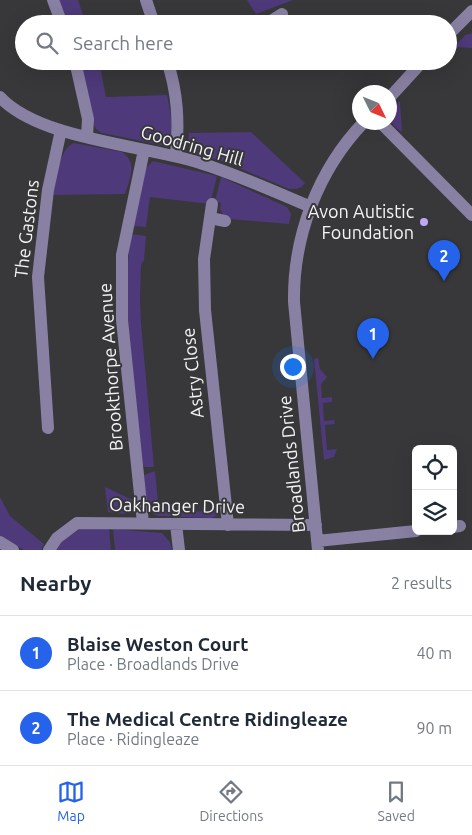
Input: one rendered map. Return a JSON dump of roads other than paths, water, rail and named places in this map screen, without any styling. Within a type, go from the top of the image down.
[{"type":"street","points":[[53,0],[59,15]]},
{"type":"street","points":[[146,0],[151,15]]},
{"type":"street","points":[[457,26],[471,13]]},
{"type":"street","points":[[77,70],[88,119],[87,137]]},
{"type":"street","points":[[170,70],[178,108],[176,156]]},
{"type":"street","points":[[397,89],[415,70]]},
{"type":"street","points":[[0,97],[23,116],[61,130]]},
{"type":"street","name":"Goodring Hill","points":[[61,130],[176,156],[221,170],[311,206]]},
{"type":"street","name":"The Gastons","points":[[48,428],[53,404],[38,277],[48,190],[61,130]]},
{"type":"street","name":"Broadlands Drive","points":[[318,546],[294,287],[298,250],[311,206],[324,176],[335,158],[358,130]]},
{"type":"street","points":[[388,130],[472,216]]},
{"type":"street","name":"Brookthorpe Avenue","points":[[143,523],[123,329],[121,292],[122,255],[144,150]]},
{"type":"street","name":"Astry Close","points":[[212,204],[204,259],[205,325],[228,525]]},
{"type":"street","points":[[210,218],[226,221]]},
{"type":"street","name":"Oakhanger Drive","points":[[49,550],[57,538],[77,523],[316,525]]},
{"type":"street","points":[[176,524],[179,550]]},
{"type":"street","points":[[318,546],[412,531]]},
{"type":"street","points":[[0,542],[13,550]]},
{"type":"place","name":"Avon Autistic Foundation","points":[[424,222]]},
{"type":"place","name":"The Medical Centre Ridingleaze","points":[[444,281]]},
{"type":"place","name":"Blaise Weston Court","points":[[373,359]]}]
